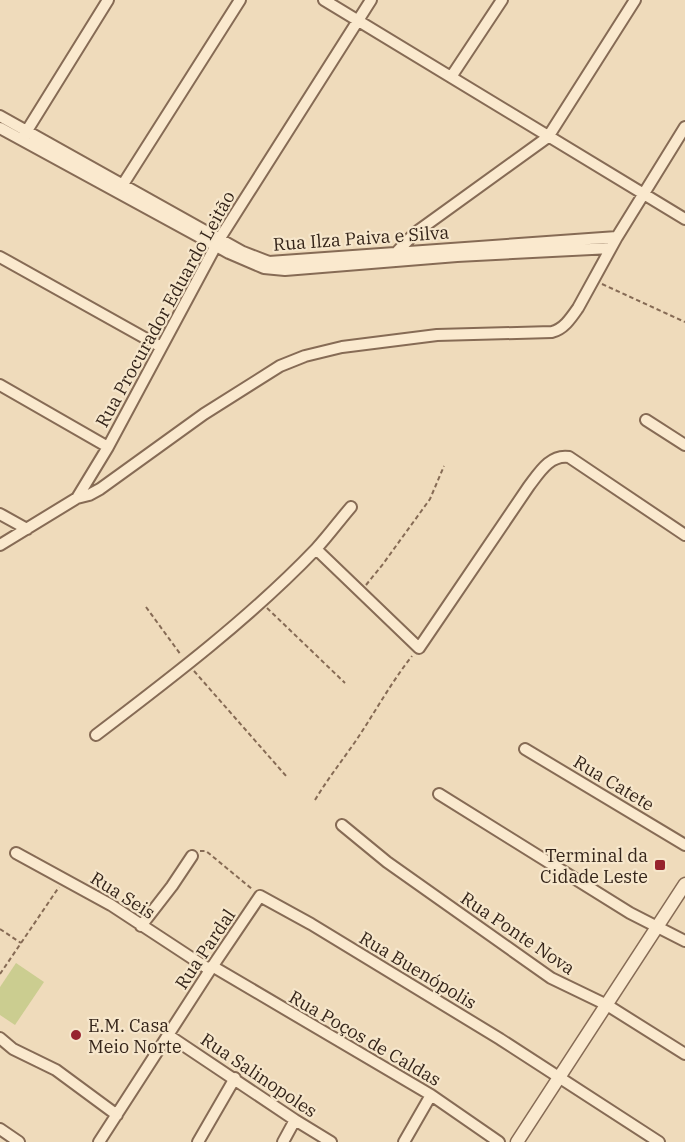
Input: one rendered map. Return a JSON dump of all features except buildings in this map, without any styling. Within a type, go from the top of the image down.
[{"type":"street","points":[[24,135],[108,0]]},
{"type":"street","points":[[120,188],[240,0]]},
{"type":"street","points":[[324,0],[685,219]]},
{"type":"street","name":"Rua Procurador Eduardo Leitão","points":[[0,545],[77,498],[108,447],[218,241],[371,0]]},
{"type":"street","points":[[451,77],[502,0]]},
{"type":"street","points":[[387,261],[415,233],[548,137],[635,0]]},
{"type":"street","name":"Rua Ilza Paiva e Silva","points":[[0,116],[24,135],[120,188],[218,241],[269,262],[617,237]]},
{"type":"street","points":[[77,498],[99,489],[204,414],[280,366],[328,349],[437,335],[556,332],[570,319],[617,237],[685,127]]},
{"type":"street","name":"Rua Ilza Paiva e Silva","points":[[0,128],[24,135]]},
{"type":"street","name":"Rua Ilza Paiva e Silva","points":[[218,241],[250,263],[271,269],[611,248]]},
{"type":"street","points":[[0,257],[161,347]]},
{"type":"street","points":[[0,385],[108,447]]},
{"type":"street","points":[[646,420],[685,445]]},
{"type":"street","points":[[316,549],[419,648],[529,486],[545,466],[556,457],[569,457],[685,535]]},
{"type":"street","points":[[96,735],[187,664],[260,601],[316,549],[351,507]]},
{"type":"street","points":[[0,514],[27,529]]},
{"type":"street","name":"Rua Catete","points":[[525,749],[685,845]]},
{"type":"street","points":[[439,794],[630,913],[685,941]]},
{"type":"street","name":"Rua Ponte Nova","points":[[342,825],[387,862],[543,972],[573,990],[607,1005],[685,1054]]},
{"type":"street","name":"Rua Seis","points":[[16,853],[111,905],[211,968]]},
{"type":"street","points":[[141,926],[192,856]]},
{"type":"street","points":[[517,1142],[685,884]]},
{"type":"street","name":"Rua Pardal","points":[[99,1142],[260,896]]},
{"type":"street","name":"Rua Buenópolis","points":[[260,896],[321,930],[559,1077],[659,1142]]},
{"type":"street","name":"Rua Poços de Caldas","points":[[211,968],[430,1095],[499,1142]]},
{"type":"street","name":"Rua Salinopoles","points":[[168,1035],[331,1142]]},
{"type":"street","points":[[0,1038],[14,1049],[56,1070],[117,1115]]},
{"type":"street","points":[[198,1142],[235,1078]]},
{"type":"street","points":[[404,1142],[430,1095]]},
{"type":"street","points":[[283,1142],[295,1120]]},
{"type":"street","points":[[0,1130],[19,1142]]},
{"type":"path","points":[[594,280],[685,322]]},
{"type":"path","points":[[360,591],[383,564],[430,499],[444,466]]},
{"type":"path","points":[[260,601],[345,683]]},
{"type":"path","points":[[146,607],[187,664],[287,777]]},
{"type":"path","points":[[315,800],[393,682],[419,648]]},
{"type":"path","points":[[192,856],[197,852],[206,851],[260,896]]},
{"type":"path","points":[[0,974],[64,878]]},
{"type":"path","points":[[0,929],[21,943]]},
{"type":"green space","points":[[16,963],[44,982],[15,1025],[0,1015],[0,987]]},
{"type":"place","name":"Terminal da Cidade Leste","points":[[660,865]]},
{"type":"place","name":"E.M. Casa Meio Norte","points":[[76,1035]]}]
